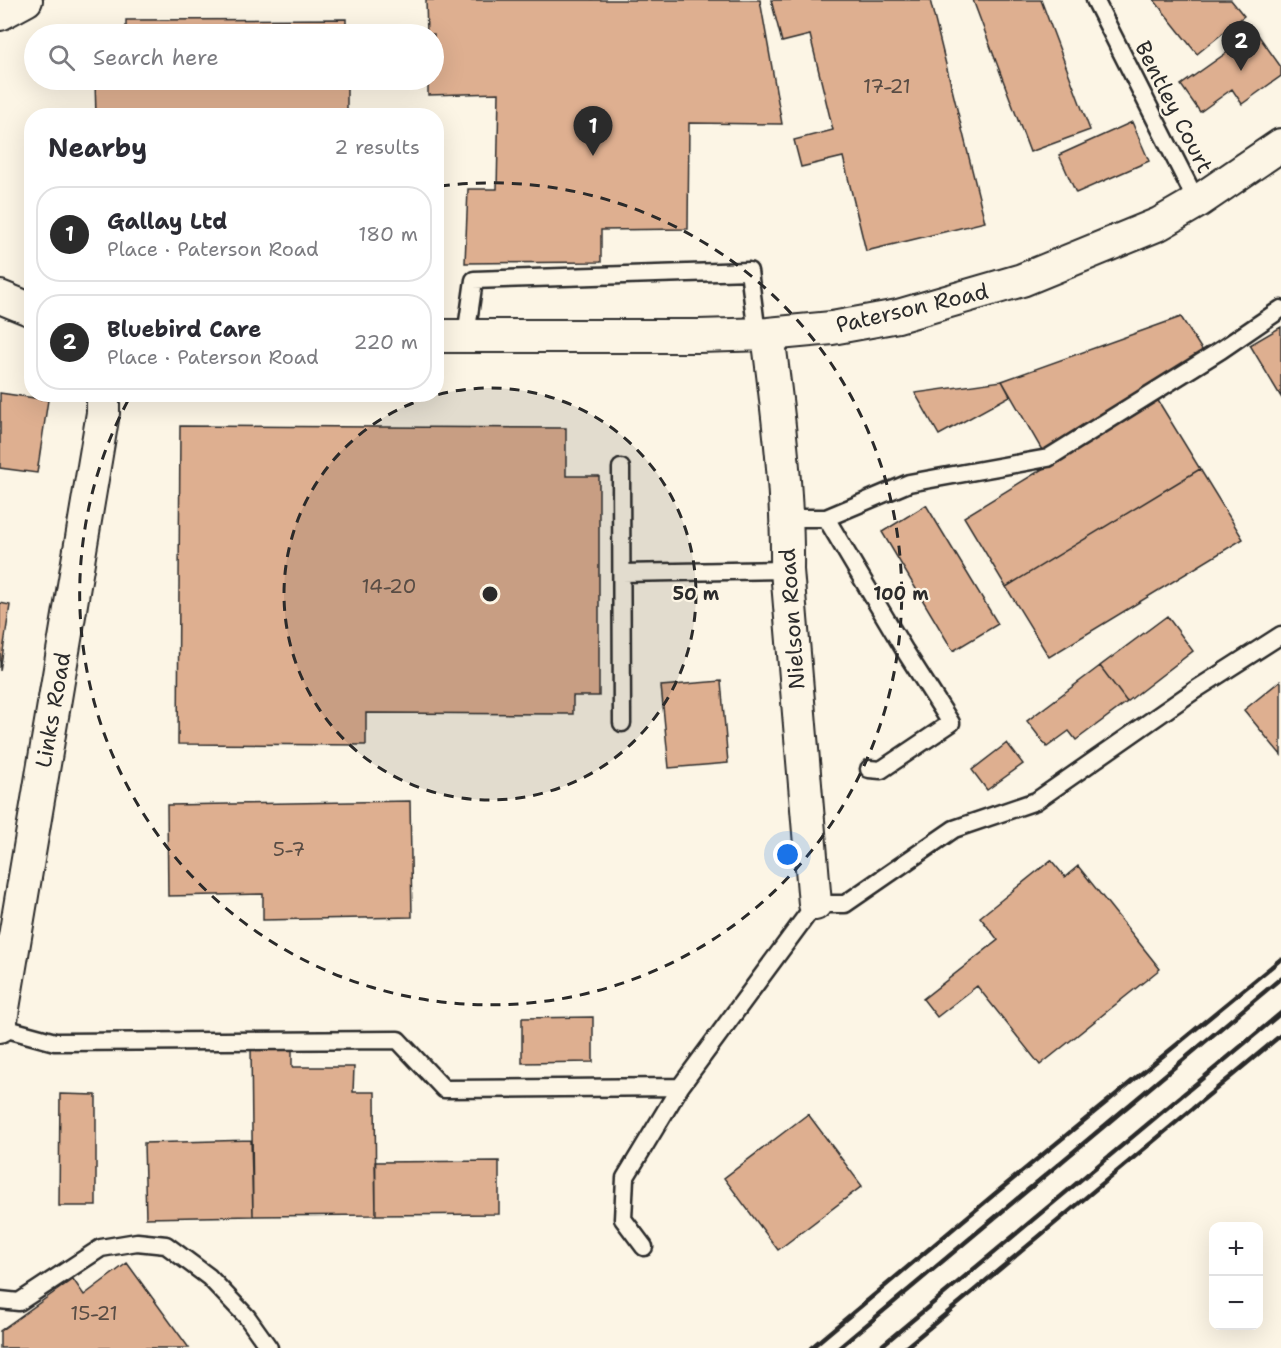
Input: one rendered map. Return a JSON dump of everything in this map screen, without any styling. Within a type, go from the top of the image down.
[{"type":"street","points":[[0,14],[26,0]]},
{"type":"street","name":"Paterson Road","points":[[451,336],[762,334],[832,328],[898,316],[1022,280],[1159,224],[1197,202],[1281,145]]},
{"type":"street","points":[[0,297],[24,307]]},
{"type":"street","name":"Nielson Road","points":[[762,334],[780,431],[787,518],[787,570],[815,904]]},
{"type":"street","name":"Links Road","points":[[0,1026],[103,402]]},
{"type":"lane","name":"Bentley Court","points":[[1095,0],[1197,202]]},
{"type":"lane","points":[[451,336],[474,280],[749,271],[762,334]]},
{"type":"lane","points":[[787,518],[826,518],[909,483],[1048,458],[1221,350],[1281,309]]},
{"type":"lane","points":[[621,468],[622,723]]},
{"type":"lane","points":[[826,518],[951,723],[881,770],[869,769]]},
{"type":"lane","points":[[622,573],[787,570]]},
{"type":"lane","points":[[644,1247],[623,1219],[625,1178],[680,1087],[815,904],[845,904],[954,829],[1036,801],[1195,690],[1281,635]]},
{"type":"lane","points":[[0,1026],[55,1042],[399,1040],[444,1089],[680,1087]]},
{"type":"lane","points":[[0,1300],[19,1302],[101,1248],[137,1242],[166,1245],[209,1277],[247,1317],[269,1348]]},
{"type":"building","points":[[426,0],[760,0],[782,124],[689,123],[688,229],[601,230],[601,262],[465,263],[468,189],[497,189],[499,93],[428,95],[428,90],[444,90],[444,24],[427,24]]},
{"type":"building","points":[[771,0],[930,0],[985,222],[866,251],[843,157],[801,167],[794,140],[833,130],[810,35],[782,42]]},
{"type":"building","points":[[973,0],[1041,0],[1090,130],[1030,152]]},
{"type":"building","points":[[1154,0],[1231,0],[1244,16],[1197,54]]},
{"type":"building","points":[[346,19],[346,24],[126,24],[126,20]]},
{"type":"building","points":[[1256,32],[1281,67],[1281,76],[1242,104],[1232,89],[1200,112],[1181,85]]},
{"type":"building","points":[[95,90],[347,90],[347,108],[96,108]]},
{"type":"building","points":[[1132,122],[1149,161],[1076,193],[1059,155]]},
{"type":"building","points":[[1181,317],[1204,353],[1043,452],[1002,381]]},
{"type":"building","points":[[1281,327],[1281,397],[1250,345]]},
{"type":"building","points":[[1002,381],[1010,396],[939,435],[915,393]]},
{"type":"building","points":[[0,393],[24,396],[24,402],[48,402],[37,473],[0,468]]},
{"type":"building","points":[[1157,399],[1200,469],[1006,587],[964,517]]},
{"type":"building","points":[[180,426],[566,428],[566,476],[599,476],[599,696],[573,696],[573,714],[366,713],[366,745],[178,744]]},
{"type":"building","points":[[1200,469],[1243,539],[1049,657],[1006,587]]},
{"type":"building","points":[[926,505],[998,624],[953,651],[882,532]]},
{"type":"building","points":[[0,603],[10,605],[0,671]]},
{"type":"building","points":[[1167,616],[1193,651],[1127,702],[1100,666]]},
{"type":"building","points":[[1100,666],[1127,702],[1076,740],[1069,731],[1047,747],[1027,721]]},
{"type":"building","points":[[721,681],[728,763],[669,768],[661,686]]},
{"type":"building","points":[[1281,682],[1281,755],[1244,710]]},
{"type":"building","points":[[1007,743],[1023,764],[987,790],[972,770]]},
{"type":"building","points":[[410,801],[412,917],[263,920],[263,894],[168,896],[167,805]]},
{"type":"building","points":[[1051,860],[1065,877],[1078,866],[1160,969],[1040,1065],[977,986],[937,1017],[923,999],[998,940],[980,917]]},
{"type":"building","points":[[593,1017],[593,1062],[522,1063],[522,1018]]},
{"type":"building","points":[[251,1046],[292,1046],[292,1067],[354,1067],[353,1092],[375,1092],[376,1215],[253,1216]]},
{"type":"building","points":[[60,1094],[96,1095],[96,1206],[59,1206]]},
{"type":"building","points":[[808,1114],[862,1186],[778,1250],[724,1178]]},
{"type":"building","points":[[251,1140],[253,1216],[146,1218],[144,1143]]},
{"type":"building","points":[[499,1161],[499,1214],[376,1215],[375,1162]]},
{"type":"building","points":[[127,1263],[189,1348],[0,1348],[0,1331],[73,1279],[84,1295]]},
{"type":"railway","points":[[811,1348],[1281,959]]},
{"type":"railway","points":[[839,1348],[1281,978]]},
{"type":"railway","points":[[879,1348],[1281,1013]]},
{"type":"railway","points":[[905,1348],[1281,1035]]},
{"type":"place","name":"Bluebird Care","points":[[1241,71]]},
{"type":"place","name":"Gallay Ltd","points":[[593,156]]}]
